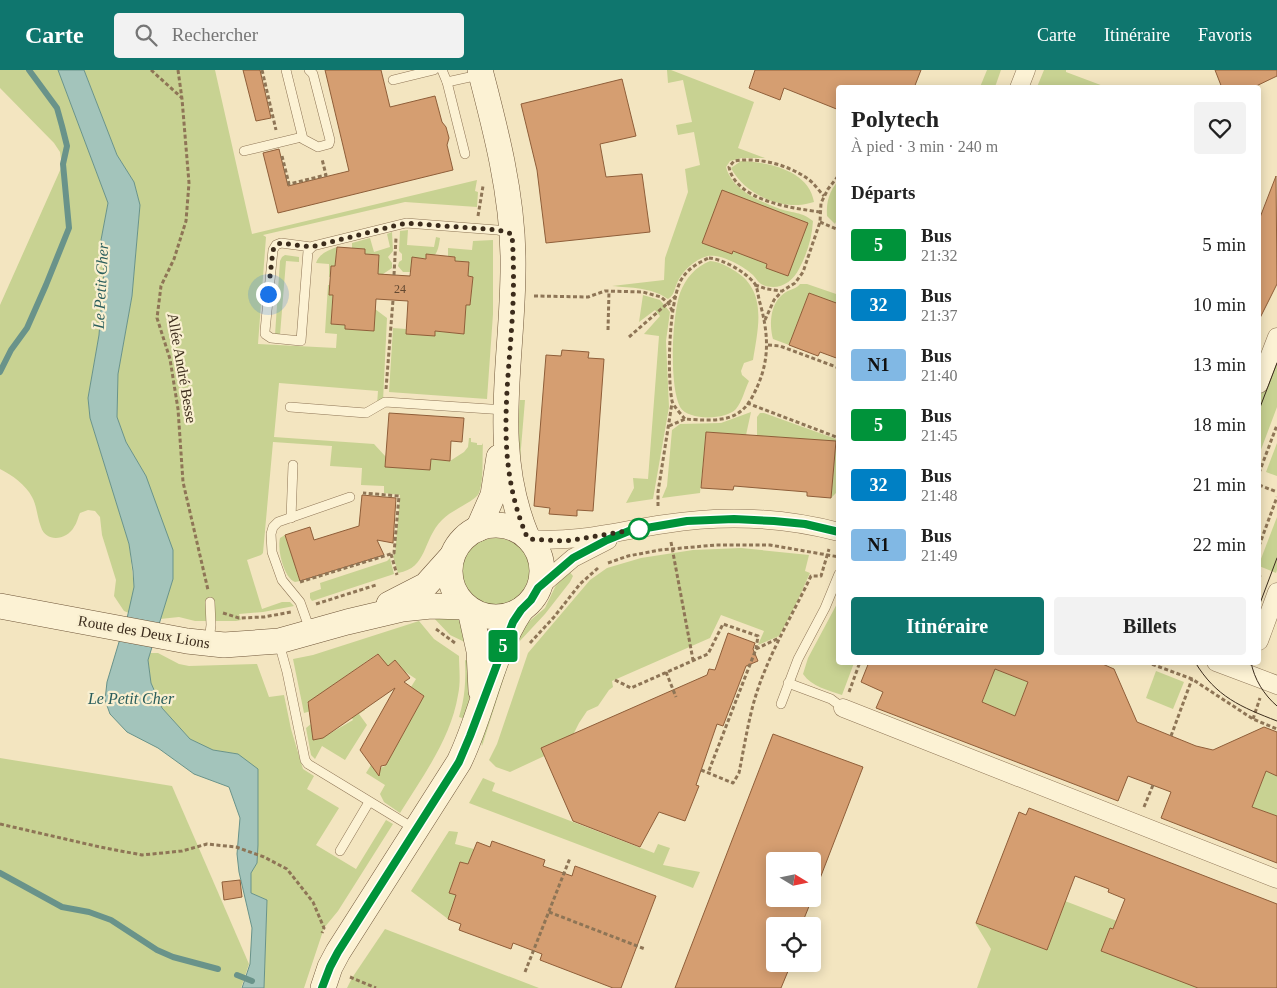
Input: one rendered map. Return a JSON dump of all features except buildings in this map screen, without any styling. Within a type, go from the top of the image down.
[{"type":"street","points":[[1021,85],[1026,70]]},
{"type":"street","points":[[478,529],[493,495],[505,410],[513,296],[512,234],[507,190],[481,72]]},
{"type":"street","points":[[1261,379],[1277,337]]},
{"type":"street","points":[[322,988],[335,956],[459,762],[508,633],[521,610],[531,600],[538,588],[542,575],[540,561],[536,548],[528,538],[516,510],[507,462],[505,410]]},
{"type":"street","points":[[476,719],[481,677],[477,638],[468,608],[453,589],[450,569],[452,556],[462,540],[478,529],[490,525],[504,526],[516,530],[528,538],[566,541],[687,521],[734,519],[798,524],[836,531]]},
{"type":"street","points":[[538,588],[573,558],[629,531]]},
{"type":"street","name":"Route des Deux Lions","points":[[347,622],[399,600],[426,585],[452,556]]},
{"type":"street","points":[[1261,636],[1277,592]]},
{"type":"street","name":"Route des Deux Lions","points":[[0,606],[167,638],[209,644],[240,645],[279,641],[347,622],[408,608],[431,606],[468,608]]},
{"type":"street","points":[[468,608],[484,616],[492,617],[507,616],[521,610]]},
{"type":"street","points":[[1233,665],[1250,668],[1277,685]]},
{"type":"street","points":[[843,708],[1277,879]]},
{"type":"lane","points":[[286,70],[302,137],[304,141],[318,148],[329,144],[330,140],[313,74],[309,70]]},
{"type":"lane","points":[[393,80],[434,70]]},
{"type":"lane","points":[[442,70],[447,82],[464,154]]},
{"type":"lane","points":[[447,82],[481,72]]},
{"type":"lane","points":[[244,150],[302,137]]},
{"type":"lane","points":[[311,247],[308,251],[301,341],[272,338],[265,334],[272,257],[276,245],[281,243],[311,247],[397,225],[413,223],[498,230],[512,234]]},
{"type":"lane","points":[[290,408],[366,413],[386,402],[505,410]]},
{"type":"lane","points":[[291,518],[293,465]]},
{"type":"lane","points":[[311,633],[300,602],[282,580],[272,552],[271,534],[273,527],[278,522],[350,497]]},
{"type":"lane","points":[[781,704],[802,651],[825,608],[836,581]]},
{"type":"lane","points":[[209,644],[211,626],[210,602]]},
{"type":"lane","points":[[279,641],[305,760],[312,767],[415,830]]},
{"type":"lane","points":[[788,683],[831,699],[843,708]]},
{"type":"lane","points":[[340,850],[369,802]]},
{"type":"path","points":[[151,70],[182,99]]},
{"type":"path","name":"Allée André Besse","points":[[178,70],[189,183],[186,221],[174,259],[161,286],[157,318],[170,358],[178,408],[183,482],[210,602]]},
{"type":"path","points":[[820,212],[782,206],[761,198],[741,187],[730,175],[729,167],[734,161],[746,159],[765,161],[794,171],[809,179],[824,196]]},
{"type":"path","points":[[765,320],[774,300],[782,291],[795,283],[803,272],[820,222],[820,212],[824,196],[836,179]]},
{"type":"path","points":[[477,228],[482,186],[491,184]]},
{"type":"path","points":[[820,222],[836,229]]},
{"type":"path","points":[[394,275],[397,225]]},
{"type":"path","points":[[658,506],[658,492],[672,402],[671,329],[680,282],[689,270],[699,262],[709,258],[730,264],[755,285],[782,291]]},
{"type":"path","points":[[669,426],[685,420],[726,418],[741,411],[754,396],[764,371],[768,345],[765,320],[755,285]]},
{"type":"path","points":[[513,296],[588,297],[609,292],[643,292],[661,297],[673,313]]},
{"type":"path","points":[[608,330],[609,292]]},
{"type":"path","points":[[629,337],[677,296]]},
{"type":"path","points":[[386,402],[393,300]]},
{"type":"path","points":[[768,345],[780,346],[836,367]]},
{"type":"path","points":[[672,402],[685,420]]},
{"type":"path","points":[[748,403],[836,437]]},
{"type":"path","points":[[1261,468],[1277,425]]},
{"type":"path","points":[[1261,486],[1277,492]]},
{"type":"path","points":[[286,587],[394,553],[399,496],[363,494],[350,497]]},
{"type":"path","points":[[1261,541],[1277,497]]},
{"type":"path","points":[[671,542],[693,660]]},
{"type":"path","points":[[607,564],[628,556],[672,548],[743,544],[770,545],[836,556]]},
{"type":"path","points":[[701,770],[733,783],[739,772],[756,697],[779,638],[811,576],[821,576],[829,549]]},
{"type":"path","points":[[391,554],[398,577]]},
{"type":"path","points":[[524,650],[580,584],[600,567]]},
{"type":"path","points":[[615,680],[631,688],[708,654],[723,624],[758,636],[756,649],[708,773]]},
{"type":"path","points":[[756,649],[779,638]]},
{"type":"path","points":[[843,708],[859,665]]},
{"type":"path","points":[[1154,665],[1192,680],[1253,719],[1277,729]]},
{"type":"path","points":[[666,672],[676,697]]},
{"type":"path","points":[[1172,736],[1192,680]]},
{"type":"path","points":[[1253,719],[1261,696]]},
{"type":"path","points":[[0,824],[142,855],[182,850],[207,844],[236,846],[264,857],[287,870],[313,902],[324,928],[322,935]]},
{"type":"path","points":[[525,972],[570,858]]},
{"type":"path","points":[[549,912],[645,949]]},
{"type":"path","points":[[345,974],[376,988]]},
{"type":"green space","points":[[0,70],[58,70],[108,203],[101,240],[104,271],[99,335],[88,398],[90,418],[129,544],[134,587],[129,613],[124,611],[114,596],[116,580],[102,535],[100,517],[95,511],[88,510],[80,513],[75,525],[67,535],[57,538],[47,536],[41,527],[32,497],[26,488],[0,469],[0,305],[62,166],[60,152],[54,143],[0,88]]},
{"type":"green space","points":[[84,70],[215,70],[252,234],[477,180],[475,191],[478,192],[477,207],[405,202],[263,235],[266,237],[258,344],[336,348],[337,334],[325,333],[328,285],[330,285],[329,295],[333,295],[331,324],[345,325],[345,329],[373,331],[375,309],[387,318],[383,401],[377,405],[378,391],[279,383],[274,437],[374,444],[386,457],[385,467],[431,459],[450,461],[464,452],[468,447],[469,438],[471,438],[471,442],[477,443],[477,445],[482,445],[483,443],[482,476],[479,493],[442,520],[431,536],[420,559],[408,570],[398,573],[393,556],[395,554],[400,495],[384,493],[384,486],[361,485],[362,468],[330,466],[332,446],[273,442],[263,553],[247,560],[262,609],[282,602],[290,602],[294,606],[239,614],[241,620],[236,621],[195,621],[179,617],[160,619],[173,579],[146,476],[126,442],[117,417],[118,374],[132,296],[140,205],[134,182],[117,155]]},
{"type":"green space","points":[[667,70],[754,102],[738,148],[765,158],[742,158],[730,161],[726,167],[729,175],[747,194],[780,209],[801,214],[813,221],[807,252],[802,263],[796,274],[783,285],[773,287],[761,284],[744,268],[720,257],[708,256],[698,260],[682,274],[673,294],[668,299],[648,290],[612,286],[664,280],[665,258],[688,192],[685,169],[700,165],[694,132],[678,135],[676,125],[692,122],[683,80],[668,83]]},
{"type":"green space","points":[[987,70],[1001,70],[996,85],[981,85]]},
{"type":"green space","points":[[1044,70],[1066,70],[1066,72],[1101,85],[1038,85]]},
{"type":"green space","points":[[741,161],[775,166],[796,175],[811,191],[814,202],[788,205],[759,195],[743,184],[731,168]]},
{"type":"green space","points":[[836,184],[835,224],[827,216],[827,206]]},
{"type":"green space","points":[[408,230],[407,245],[434,247],[436,237],[440,238],[437,251],[433,257],[412,258],[411,272],[403,272],[398,266],[402,260],[402,254],[399,251],[400,231]]},
{"type":"green space","points":[[392,232],[393,251],[388,257],[392,263],[392,268],[383,274],[383,278],[378,277],[379,255],[365,254],[365,249],[352,248],[352,243],[370,238],[374,252],[390,247],[387,234]]},
{"type":"green space","points":[[493,240],[493,314],[487,399],[389,392],[393,328],[406,329],[406,334],[435,335],[435,331],[463,334],[466,305],[470,305],[473,277],[468,276],[469,262],[455,261],[455,257],[448,256],[448,248],[472,250],[473,241]]},
{"type":"green space","points":[[337,247],[335,266],[331,266],[329,277],[329,264],[316,263],[327,251]]},
{"type":"green space","points":[[285,255],[299,257],[299,262],[286,261],[280,335],[275,335],[280,261]]},
{"type":"green space","points":[[710,261],[726,266],[745,279],[757,300],[758,323],[753,360],[744,363],[741,371],[742,375],[749,381],[740,403],[731,413],[716,417],[699,417],[684,412],[680,407],[677,397],[673,368],[675,318],[680,293],[685,283],[700,266]]},
{"type":"green space","points":[[800,284],[807,284],[836,294],[836,303],[809,293],[789,345],[773,339],[771,320],[777,301],[786,292]]},
{"type":"green space","points":[[643,295],[660,300],[670,312],[666,341],[669,407],[653,499],[626,503],[634,488],[633,478],[648,479],[659,336],[644,334],[660,316],[655,310],[639,322]]},
{"type":"green space","points":[[1277,352],[1277,407],[1261,450],[1261,395]]},
{"type":"green space","points":[[520,400],[525,400],[520,460],[517,431]]},
{"type":"green space","points":[[751,412],[746,435],[706,432],[700,493],[662,498],[667,486],[672,430],[680,424],[721,423]]},
{"type":"green space","points":[[760,413],[764,413],[836,439],[836,442],[757,436],[757,417]]},
{"type":"green space","points":[[836,442],[836,493],[831,498]]},
{"type":"green space","points":[[1277,443],[1277,476],[1266,472]]},
{"type":"green space","points":[[1277,517],[1276,573],[1261,567],[1261,559]]},
{"type":"green space","points":[[285,535],[300,581],[295,582],[291,579],[282,563],[279,543],[280,538]]},
{"type":"green space","points":[[489,538],[503,538],[515,543],[525,553],[530,565],[530,579],[525,591],[515,601],[503,606],[489,606],[477,601],[467,591],[462,579],[462,565],[467,553],[477,543]]},
{"type":"green space","points":[[741,548],[809,555],[805,571],[810,573],[779,636],[758,645],[764,631],[721,615],[710,638],[612,681],[613,687],[598,706],[587,711],[568,745],[510,772],[496,767],[489,760],[497,744],[528,653],[590,580],[607,568],[641,558],[693,550]]},
{"type":"green space","points":[[390,558],[394,574],[312,601],[310,598],[310,593],[321,589],[320,583],[387,561]]},
{"type":"green space","points":[[568,570],[573,576],[570,582],[514,650],[510,651],[525,625],[545,608],[555,587]]},
{"type":"green space","points":[[836,606],[836,665],[853,665],[842,695],[816,685],[803,674],[808,658]]},
{"type":"green space","points":[[432,616],[450,617],[459,620],[465,629],[471,645],[450,635]]},
{"type":"green space","points":[[419,621],[434,639],[459,656],[459,685],[454,711],[443,741],[427,771],[400,813],[384,802],[380,794],[385,785],[366,773],[371,765],[378,769],[385,766],[424,696],[411,687],[416,679],[404,671],[395,660],[388,666],[377,654],[307,703],[311,711],[304,713],[293,659],[313,655]]},
{"type":"green space","points":[[150,653],[158,653],[179,664],[189,666],[257,664],[269,697],[284,695],[291,729],[303,769],[314,776],[307,789],[339,808],[316,845],[356,869],[386,820],[393,824],[338,911],[324,928],[304,988],[264,988],[267,900],[251,893],[251,873],[257,863],[238,754],[212,750],[190,739],[162,708],[151,683],[148,660]]},
{"type":"green space","points":[[465,660],[471,662],[471,669],[470,691],[465,719],[459,717],[465,689]]},
{"type":"green space","points":[[503,664],[508,665],[482,746],[480,737]]},
{"type":"green space","points":[[995,669],[1028,682],[1015,716],[982,703]]},
{"type":"green space","points":[[1156,671],[1184,682],[1173,709],[1146,698]]},
{"type":"green space","points":[[361,703],[365,710],[359,714],[367,725],[345,760],[322,746],[315,759],[311,755],[306,728],[311,724],[322,738],[353,720],[348,712]]},
{"type":"green space","points":[[0,758],[172,786],[249,964],[241,988],[0,988]]},
{"type":"green space","points":[[1266,771],[1277,776],[1277,816],[1252,807]]},
{"type":"green space","points":[[483,778],[495,783],[492,791],[654,853],[658,844],[670,848],[663,865],[700,872],[693,888],[469,803]]},
{"type":"green space","points":[[449,831],[458,832],[455,844],[474,849],[468,864],[460,862],[449,892],[456,895],[448,919],[411,891]]},
{"type":"green space","points":[[1065,901],[1117,921],[1198,988],[977,988],[991,949],[975,923],[1047,950]]},
{"type":"green space","points":[[385,929],[539,988],[347,988]]},
{"type":"water","name":"Le Petit Cher","points":[[58,70],[84,70],[117,155],[134,182],[140,205],[132,296],[118,374],[117,417],[126,442],[146,476],[173,550],[173,579],[148,660],[151,683],[162,708],[190,739],[213,750],[238,754],[258,769],[257,863],[251,873],[251,893],[267,900],[264,988],[242,988],[250,964],[252,928],[239,872],[237,854],[240,818],[229,787],[194,774],[158,748],[127,732],[110,714],[105,700],[107,682],[126,623],[134,587],[129,544],[90,418],[88,398],[99,335],[104,271],[101,240],[108,203]]},
{"type":"waterway","points":[[0,372],[11,350],[27,328],[69,228],[63,164],[67,146],[62,126],[57,108],[29,70]]},
{"type":"waterway","points":[[0,873],[62,907],[89,912],[111,920],[157,950],[173,957],[218,969]]},
{"type":"waterway","points":[[237,975],[252,981]]},
{"type":"tram line","points":[[1261,405],[1277,363]]},
{"type":"tram line","points":[[1261,601],[1277,558]]},
{"type":"tram line","points":[[1197,665],[1212,684],[1230,699],[1252,711],[1277,721]]},
{"type":"tram line","points":[[1252,665],[1260,686],[1277,706]]},
{"type":"bus line","name":"5","points":[[322,988],[338,952],[459,762],[510,628],[538,588],[573,558],[607,540],[629,531],[651,526],[687,521],[734,519],[774,521],[836,531]]},
{"type":"route","points":[[268,294],[273,250],[276,245],[281,243],[311,247],[406,223],[498,230],[512,234],[513,296],[505,404],[505,445],[516,510],[527,537],[529,539],[548,541],[566,541],[639,529]]}]
